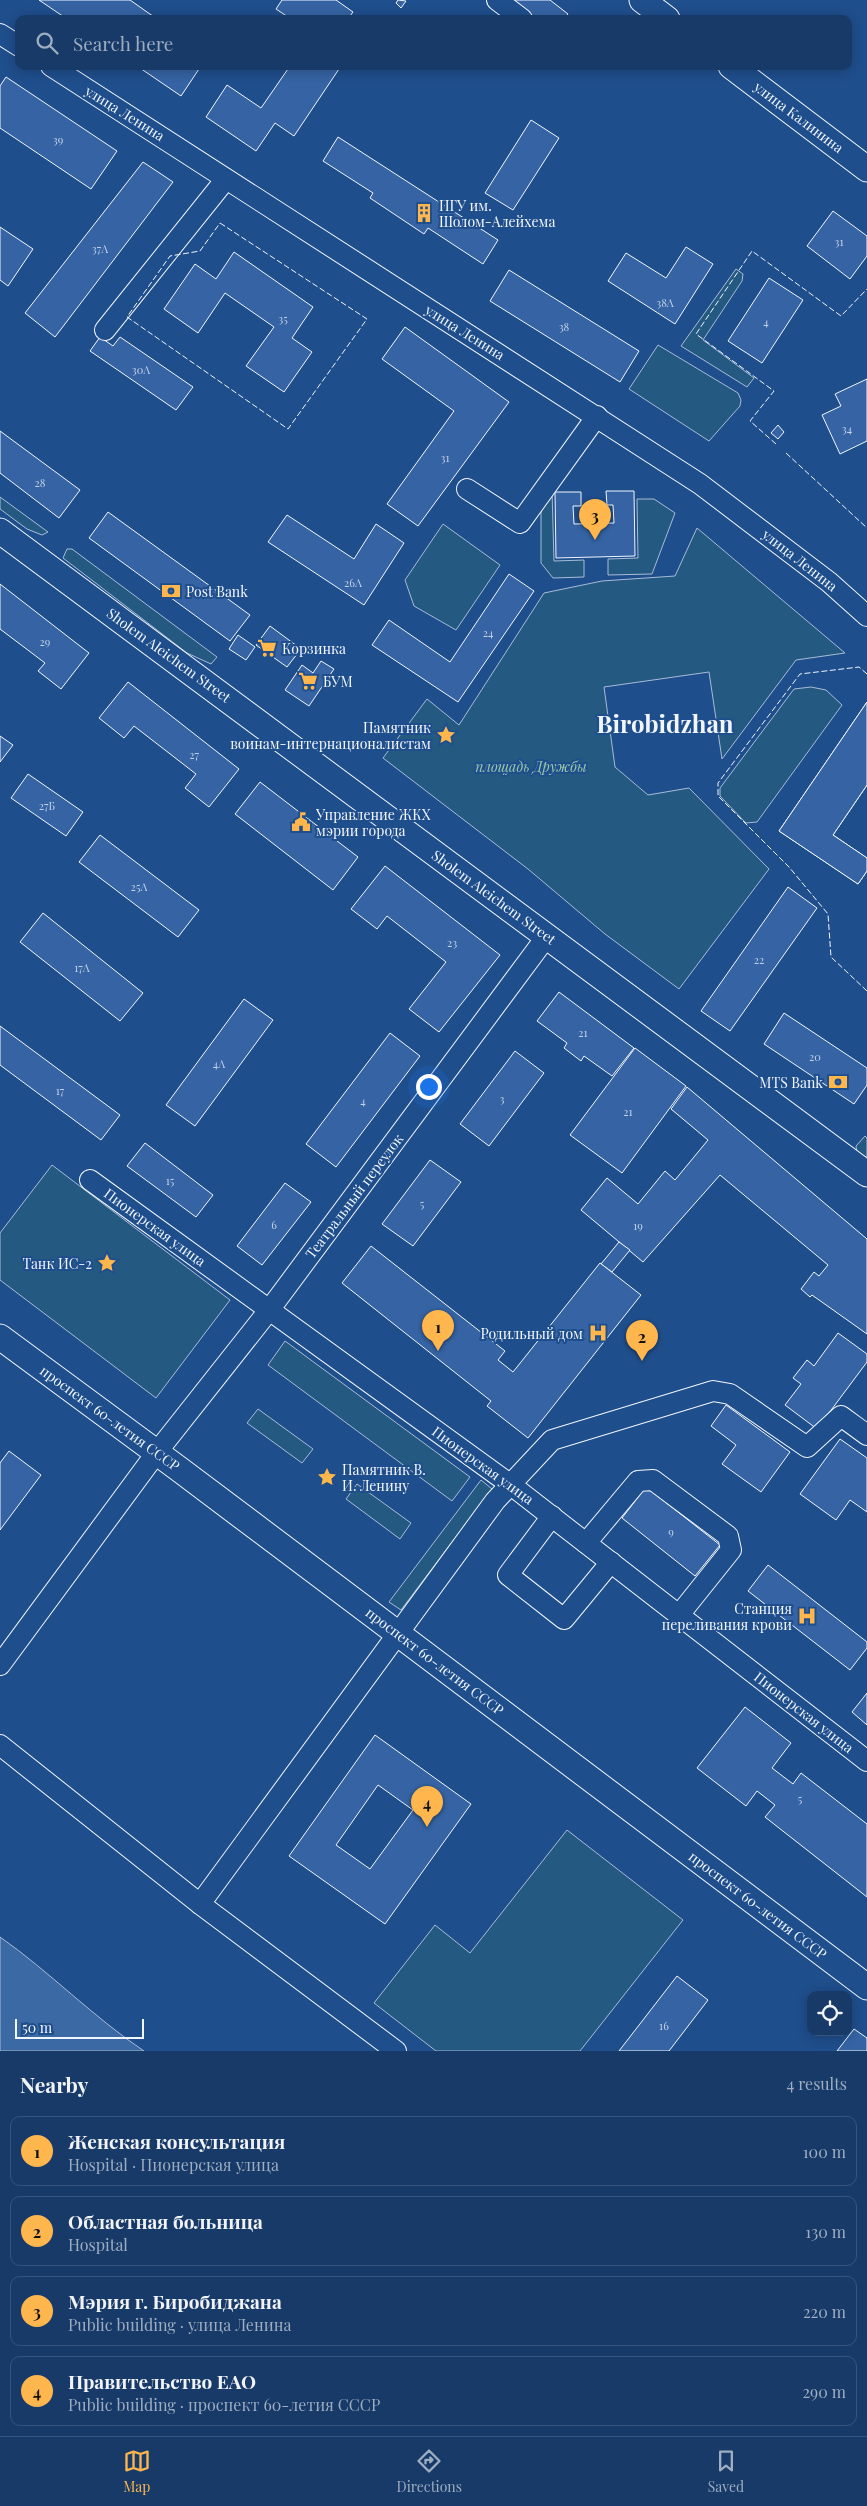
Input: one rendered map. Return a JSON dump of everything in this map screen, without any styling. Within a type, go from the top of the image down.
[{"type":"main road","points":[[642,0],[662,15]]},
{"type":"main road","name":"улица Калинина","points":[[736,70],[867,169]]},
{"type":"main road","name":"Sholem Aleichem Street","points":[[0,531],[867,1174]]},
{"type":"main road","name":"проспект 60-летия СССР","points":[[0,1337],[157,1452],[867,1987]]},
{"type":"street","points":[[497,0],[517,15]]},
{"type":"street","points":[[0,34],[15,43]]},
{"type":"street","name":"улица Ленина","points":[[57,70],[597,416],[728,505],[829,582],[867,616]]},
{"type":"street","points":[[105,330],[226,179]]},
{"type":"street","points":[[467,489],[520,523],[597,416]]},
{"type":"street","name":"Театральный переулок","points":[[0,1665],[157,1452],[270,1309],[547,936]]},
{"type":"street","name":"Пионерская улица","points":[[90,1180],[511,1485],[867,1761]]},
{"type":"street","points":[[200,1904],[495,1501],[552,1440],[713,1391],[730,1394],[807,1447],[840,1416],[867,1435]]},
{"type":"street","points":[[586,1543],[638,1481],[654,1480],[728,1536],[731,1550],[679,1615]]},
{"type":"street","points":[[552,1516],[508,1575],[557,1614],[564,1619],[611,1562]]},
{"type":"street","points":[[0,1745],[200,1904],[396,2051]]},
{"type":"green space","points":[[736,269],[743,274],[742,281],[703,340],[754,378],[747,387],[681,346]]},
{"type":"green space","points":[[658,345],[738,393],[741,400],[740,406],[709,441],[629,389]]},
{"type":"green space","points":[[552,490],[554,561],[584,560],[584,577],[553,578],[541,563],[541,503]]},
{"type":"green space","points":[[0,497],[48,532],[42,535],[27,529],[0,509]]},
{"type":"green space","points":[[637,499],[654,499],[675,513],[652,574],[608,575],[608,559],[638,558]]},
{"type":"green space","points":[[443,524],[500,565],[456,630],[414,606],[405,580]]},
{"type":"green space","name":"площадь Дружбы","points":[[697,528],[845,653],[796,660],[722,759],[709,672],[604,687],[615,767],[648,795],[689,788],[769,869],[679,989],[605,934],[528,869],[383,758],[427,699],[459,725],[544,593],[602,581],[675,576]]},
{"type":"green space","points":[[67,549],[72,549],[217,657],[211,664],[187,653],[63,558]]},
{"type":"green space","points":[[811,687],[826,690],[842,705],[757,822],[746,823],[720,796],[720,788],[794,689]]},
{"type":"green space","points":[[865,1136],[867,1138],[867,1160],[857,1153],[856,1146]]},
{"type":"green space","points":[[52,1165],[230,1300],[156,1398],[0,1280],[0,1233]]},
{"type":"green space","points":[[285,1341],[470,1477],[452,1501],[268,1365]]},
{"type":"green space","points":[[258,1409],[313,1449],[302,1463],[247,1423]]},
{"type":"green space","points":[[481,1480],[492,1489],[401,1610],[389,1602]]},
{"type":"green space","points":[[357,1484],[411,1523],[400,1539],[346,1499]]},
{"type":"green space","points":[[567,1830],[683,1920],[580,2051],[436,2051],[374,2003],[435,1925],[470,1953]]},
{"type":"shaded area","points":[[0,1937],[107,2024],[144,2051],[0,2051]]},
{"type":"building","points":[[39,0],[130,0],[151,15],[61,15]]},
{"type":"building","points":[[282,0],[336,0],[353,12],[351,15],[285,15],[276,9]]},
{"type":"building","points":[[398,0],[406,1],[401,8],[396,3]]},
{"type":"building","points":[[507,0],[550,0],[568,14],[567,15],[527,15]]},
{"type":"building","points":[[143,70],[198,70],[181,96]]},
{"type":"building","points":[[287,70],[338,70],[294,136],[275,123],[256,151],[206,117],[227,85],[261,108]]},
{"type":"building","points":[[6,77],[117,151],[91,189],[0,128],[0,86]]},
{"type":"building","points":[[531,120],[559,138],[513,210],[485,193]]},
{"type":"building","name":"ПГУ им. Шолом-Алейхема","points":[[338,137],[498,240],[483,264],[428,228],[424,234],[370,198],[373,193],[323,161]]},
{"type":"building","points":[[143,162],[173,182],[55,337],[25,313]]},
{"type":"building","points":[[833,211],[867,236],[867,256],[850,279],[807,246]]},
{"type":"building","points":[[0,227],[33,249],[8,286],[0,280]]},
{"type":"building","points":[[686,247],[713,264],[675,324],[608,281],[626,253],[666,278]]},
{"type":"building","points":[[234,252],[313,307],[292,338],[312,352],[284,392],[246,366],[274,327],[225,293],[198,333],[164,309],[195,264],[216,279]]},
{"type":"building","points":[[509,270],[639,351],[620,382],[490,301]]},
{"type":"building","points":[[769,278],[803,300],[762,363],[728,341]]},
{"type":"building","points":[[405,327],[509,402],[418,526],[387,504],[454,411],[382,359]]},
{"type":"building","points":[[100,337],[113,346],[120,337],[193,387],[176,410],[90,351]]},
{"type":"building","points":[[867,379],[867,441],[840,454],[822,415],[841,406],[835,394]]},
{"type":"building","points":[[778,425],[784,432],[778,439],[771,433]]},
{"type":"building","points":[[0,431],[80,490],[59,518],[0,473]]},
{"type":"building","points":[[606,491],[634,491],[635,556],[556,558],[555,492],[581,492],[581,506],[573,506],[574,524],[614,523],[613,505],[607,505]]},
{"type":"building","points":[[108,512],[250,615],[230,641],[89,538]]},
{"type":"building","points":[[287,515],[354,559],[376,524],[404,543],[364,605],[268,542]]},
{"type":"building","points":[[509,574],[534,591],[458,702],[372,645],[389,620],[450,662]]},
{"type":"building","points":[[0,584],[89,653],[61,689],[38,671],[45,663],[0,629]]},
{"type":"building","points":[[270,626],[301,649],[287,667],[256,645]]},
{"type":"building","points":[[238,635],[255,647],[246,660],[229,649]]},
{"type":"building","name":"БУМ","points":[[321,661],[334,669],[309,706],[285,690],[302,665],[313,673]]},
{"type":"building","points":[[128,682],[239,769],[209,807],[185,788],[196,774],[134,726],[124,738],[99,718]]},
{"type":"building","points":[[867,702],[867,785],[833,835],[867,858],[867,871],[858,884],[779,831]]},
{"type":"building","points":[[867,702],[867,785],[833,835],[867,858],[867,871],[858,884],[779,831]]},
{"type":"building","points":[[0,736],[13,745],[0,762]]},
{"type":"building","points":[[28,774],[83,812],[66,836],[11,798]]},
{"type":"building","points":[[260,782],[358,857],[333,890],[235,814]]},
{"type":"building","points":[[100,835],[199,910],[178,937],[79,862]]},
{"type":"building","points":[[385,866],[500,955],[439,1032],[409,1009],[446,962],[387,916],[377,929],[351,909]]},
{"type":"building","points":[[788,887],[817,908],[730,1031],[701,1011]]},
{"type":"building","points":[[43,913],[143,993],[120,1021],[20,942]]},
{"type":"building","points":[[559,992],[634,1048],[612,1076],[584,1056],[581,1061],[564,1048],[567,1043],[537,1021]]},
{"type":"building","points":[[244,999],[273,1020],[195,1126],[166,1105]]},
{"type":"building","points":[[784,1013],[867,1068],[867,1085],[854,1104],[764,1044]]},
{"type":"building","points":[[0,1026],[120,1115],[101,1140],[0,1065]]},
{"type":"building","points":[[390,1033],[420,1056],[336,1167],[306,1144]]},
{"type":"building","points":[[635,1048],[686,1086],[622,1173],[570,1135]]},
{"type":"building","points":[[515,1051],[544,1073],[489,1146],[460,1124]]},
{"type":"building","points":[[687,1087],[867,1239],[867,1334],[812,1295],[810,1297],[801,1289],[814,1272],[819,1276],[828,1265],[720,1175],[643,1262],[581,1210],[607,1178],[638,1204],[665,1171],[675,1180],[708,1140],[671,1109]]},
{"type":"building","points":[[145,1143],[213,1195],[196,1217],[127,1166]]},
{"type":"building","points":[[430,1160],[461,1182],[413,1246],[382,1224]]},
{"type":"building","points":[[285,1183],[311,1202],[262,1265],[237,1246]]},
{"type":"building","points":[[619,1242],[630,1250],[612,1272],[601,1264]]},
{"type":"building","points":[[371,1246],[505,1351],[498,1360],[513,1372],[600,1263],[641,1295],[528,1438],[487,1406],[491,1401],[342,1283]]},
{"type":"building","points":[[838,1333],[867,1354],[867,1362],[817,1429],[785,1405],[801,1384],[793,1378],[807,1360],[814,1366]]},
{"type":"building","points":[[726,1405],[790,1452],[761,1492],[722,1464],[736,1445],[711,1426]]},
{"type":"building","points":[[840,1439],[867,1458],[867,1512],[850,1500],[836,1520],[800,1494]]},
{"type":"building","points":[[9,1451],[41,1475],[0,1530],[0,1463]]},
{"type":"building","points":[[646,1487],[720,1545],[695,1576],[622,1518]]},
{"type":"building","name":"Станция переливания крови","points":[[768,1565],[867,1642],[867,1648],[850,1670],[748,1591]]},
{"type":"building","points":[[867,1693],[867,1725],[852,1712]]},
{"type":"building","points":[[745,1707],[791,1743],[772,1768],[793,1784],[801,1773],[867,1824],[867,1897],[765,1817],[775,1805],[757,1791],[746,1806],[697,1768]]},
{"type":"building","points":[[375,1735],[471,1804],[385,1924],[289,1856]],"holes":[[[378,1785],[413,1810],[370,1869],[336,1845]]]},
{"type":"building","points":[[677,1976],[708,2000],[669,2051],[619,2051]]},
{"type":"building","points":[[854,2029],[867,2038],[867,2051],[837,2051],[849,2036],[852,2036]]},
{"type":"fence","points":[[220,223],[367,319],[288,429],[127,317],[170,256],[200,251],[220,223]]},
{"type":"fence","points":[[776,444],[750,421],[774,391],[696,334],[752,251],[841,316],[867,289]]},
{"type":"fence","points":[[786,453],[867,528]]},
{"type":"fence","points":[[867,674],[859,667],[800,674],[718,783],[718,796],[789,867],[828,914],[831,957],[867,991]]},
{"type":"place","name":"ПГУ им. Шолом-Алейхема","points":[[424,213]]},
{"type":"place","name":"Мэрия г. Биробиджана","points":[[595,540]]},
{"type":"place","name":"Post Bank","points":[[171,591]]},
{"type":"place","name":"Корзинка","points":[[267,648]]},
{"type":"place","name":"БУМ","points":[[308,681]]},
{"type":"place","name":"Памятник воинам-интернационалистам","points":[[446,735]]},
{"type":"place","name":"Управление ЖКХ мэрии города","points":[[301,822]]},
{"type":"place","name":"MTS Bank","points":[[838,1082]]},
{"type":"place","name":"Танк ИС-2","points":[[107,1263]]},
{"type":"place","name":"Родильный дом","points":[[598,1333]]},
{"type":"place","name":"Женская консультация","points":[[438,1351]]},
{"type":"place","name":"Областная больница","points":[[642,1361]]},
{"type":"place","name":"Памятник В. И. Ленину","points":[[327,1477]]},
{"type":"place","name":"Станция переливания крови","points":[[807,1616]]},
{"type":"place","name":"Правительство ЕАО","points":[[427,1827]]},
{"type":"district","name":"Birobidzhan","points":[[665,723]]}]
